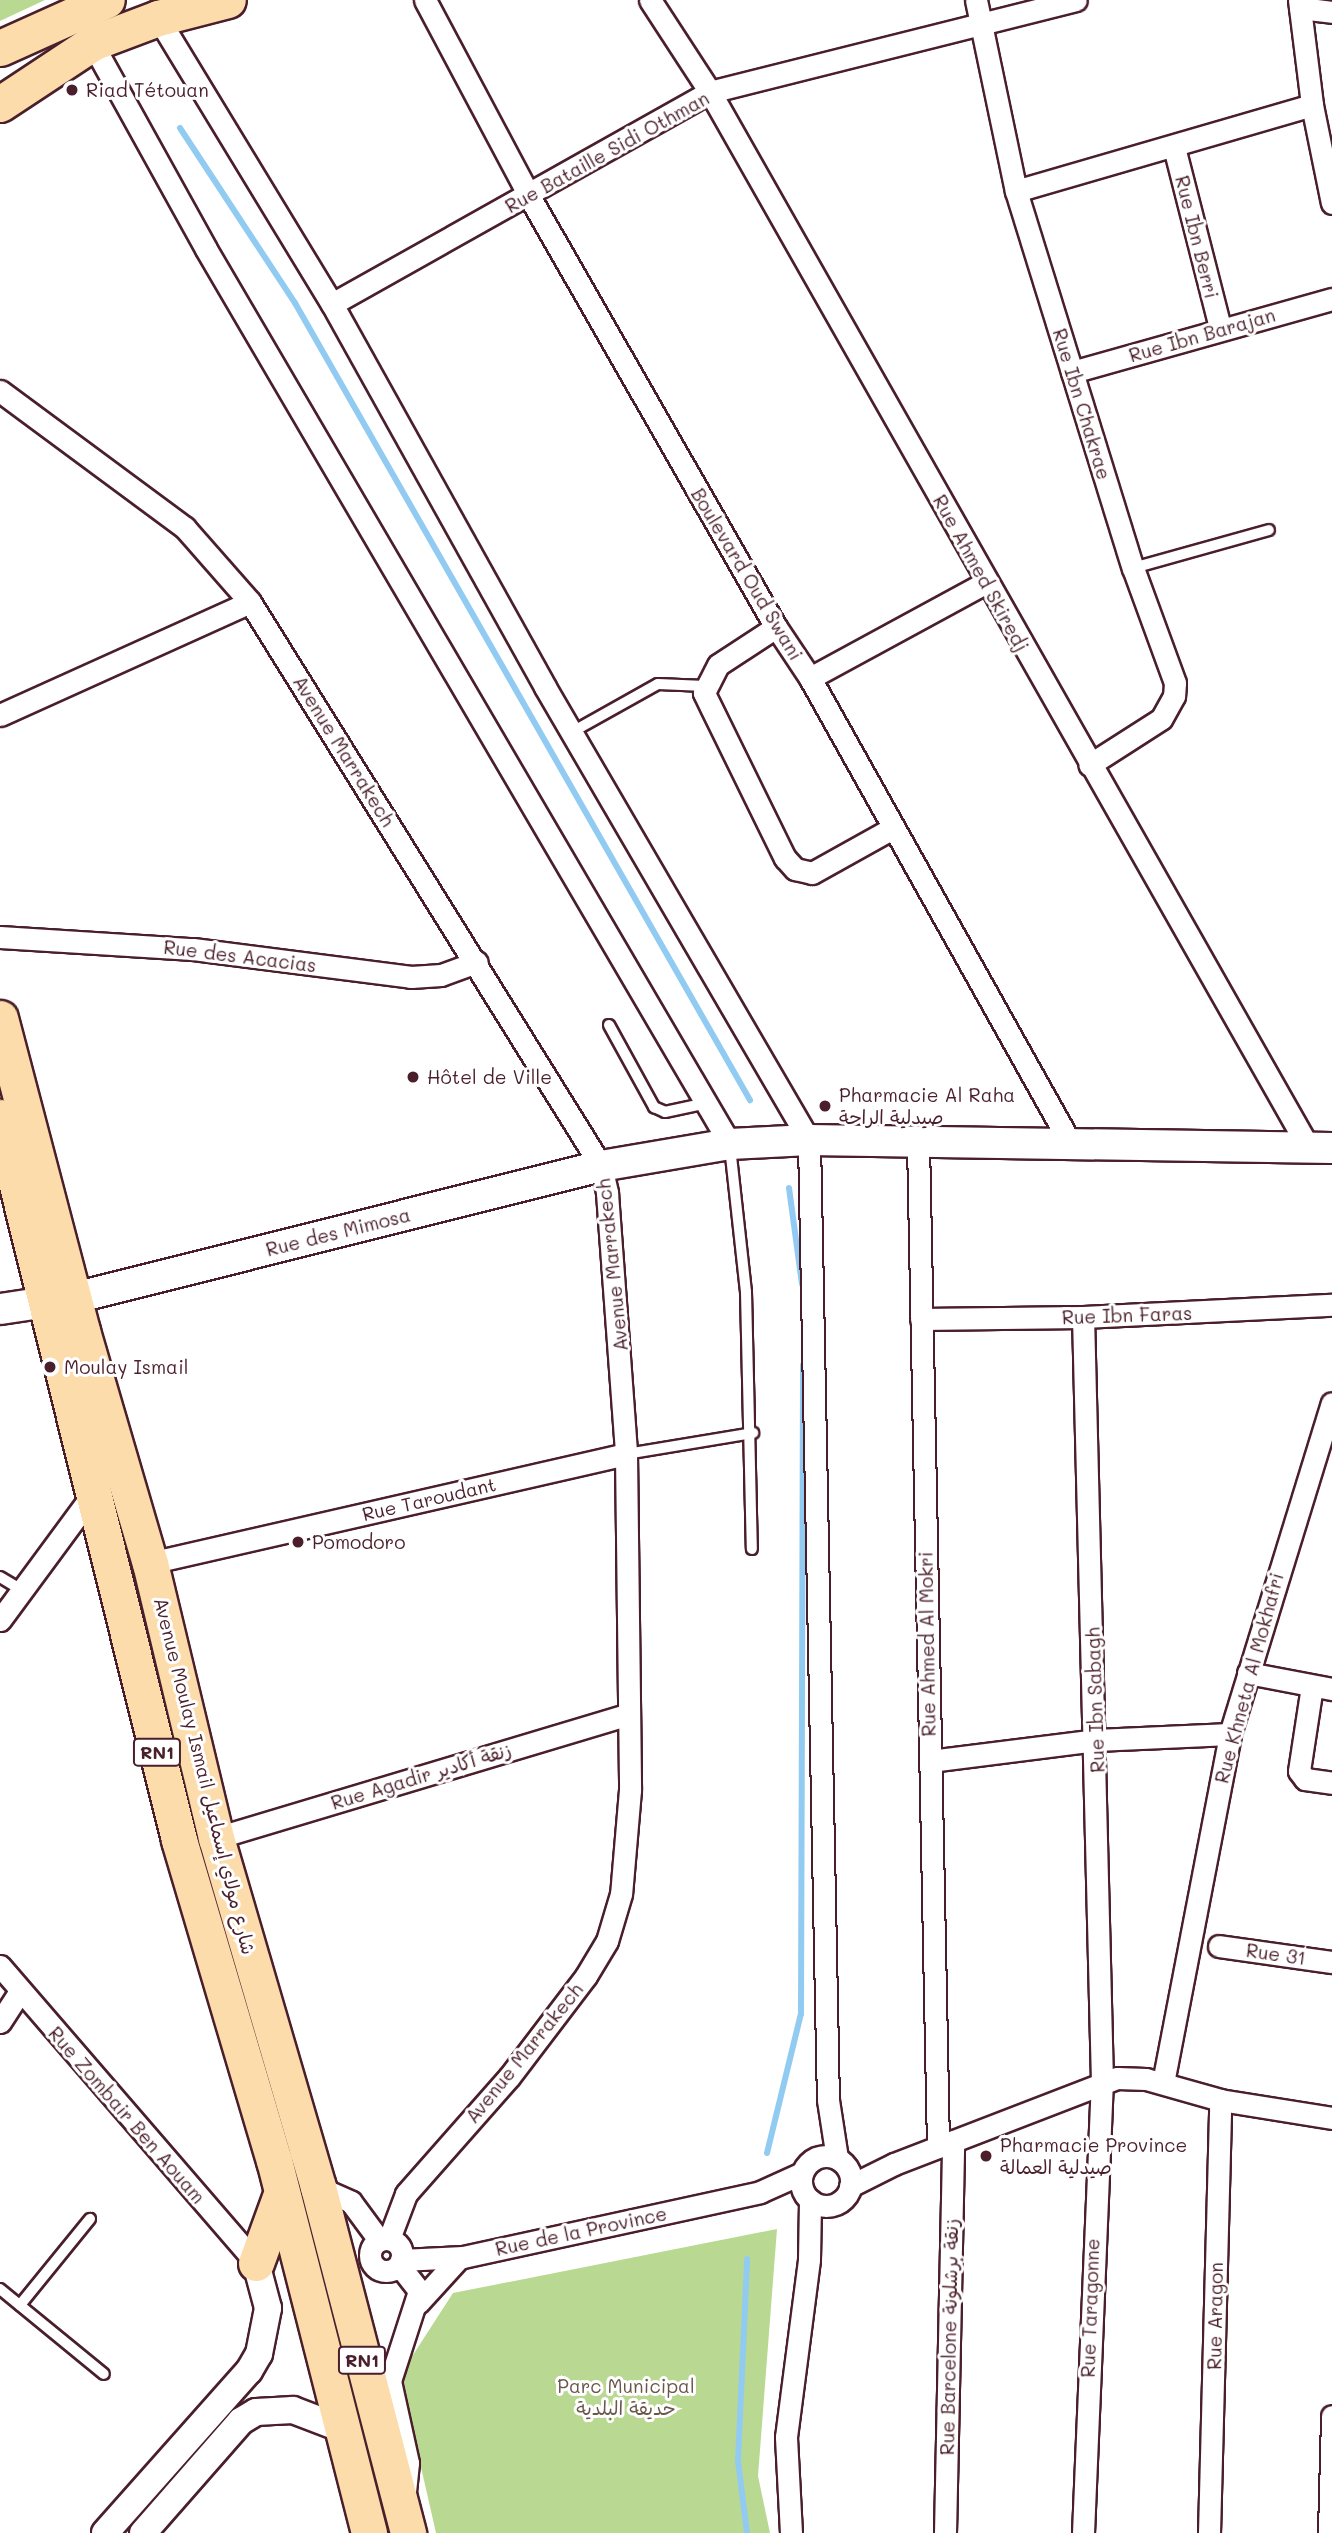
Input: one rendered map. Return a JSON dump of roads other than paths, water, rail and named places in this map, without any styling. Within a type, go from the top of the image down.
[{"type":"highway","points":[[0,48],[107,0]]},
{"type":"highway","points":[[0,104],[92,43],[158,18],[228,0]]},
{"type":"highway","name":"Avenue Moulay Ismail شارع مولاي إسماعيل","points":[[0,1018],[60,1300],[92,1495],[179,1840],[274,2160],[280,2197],[345,2430],[369,2533]]},
{"type":"highway","name":"Avenue Moulay Ismail شارع مولاي إسماعيل","points":[[0,1117],[150,1563],[216,1838],[318,2186],[405,2521]]},
{"type":"highway","points":[[256,2263],[280,2197]]},
{"type":"main road","name":"Rue des Mimosa","points":[[0,1309],[60,1300],[601,1166],[730,1144],[809,1140],[1320,1148]]},
{"type":"street","name":"Boulevard Oud Swani","points":[[425,0],[529,196],[776,627],[810,678],[1072,1146]]},
{"type":"street","name":"Rue Ahmed Skiredj","points":[[650,0],[710,92],[1088,765],[1320,1148]]},
{"type":"street","name":"Rue Ibn Chakrae","points":[[976,0],[1016,191],[1133,568],[1171,668],[1174,696],[1161,719],[1088,765]]},
{"type":"street","name":"Rue Bataille Sidi Othman","points":[[332,304],[529,196],[710,92],[1076,0]]},
{"type":"street","points":[[1332,12],[1299,4],[1312,105],[1332,203]]},
{"type":"street","points":[[158,18],[332,304],[572,732],[809,1140],[828,2100],[841,2161],[850,2186]]},
{"type":"street","points":[[92,43],[199,237],[730,1144]]},
{"type":"street","points":[[1016,191],[1312,105]]},
{"type":"street","name":"Rue Ibn Berri","points":[[1174,146],[1220,328]]},
{"type":"street","name":"Rue Ibn Barajan","points":[[1072,372],[1220,328],[1332,299]]},
{"type":"street","name":"Avenue Marrakech","points":[[0,391],[185,528],[250,602],[477,962],[601,1166],[615,1260],[626,1454],[628,1837],[621,1894],[607,1941],[556,2020],[406,2194],[384,2239]]},
{"type":"street","points":[[810,678],[987,582]]},
{"type":"street","points":[[0,715],[250,602]]},
{"type":"street","points":[[776,627],[718,665],[705,686],[706,703],[790,865],[805,872],[820,870],[893,828]]},
{"type":"street","name":"Rue des Acacias","points":[[0,937],[193,949],[411,977],[441,975],[477,962]]},
{"type":"street","name":"Rue Ahmed Al Mokri","points":[[918,1142],[930,1760],[946,2144]]},
{"type":"street","name":"Rue Ibn Faras","points":[[921,1319],[1083,1317],[1332,1305]]},
{"type":"street","name":"Rue Ibn Sabagh","points":[[1083,1317],[1096,1740],[1102,2082]]},
{"type":"street","name":"Rue Khneta Al Mokhafri","points":[[1163,2082],[1230,1734],[1332,1403]]},
{"type":"street","name":"Rue Taroudant","points":[[150,1563],[626,1454]]},
{"type":"street","points":[[0,1620],[92,1495]]},
{"type":"street","points":[[1248,1673],[1322,1687],[1298,1768],[1302,1777],[1323,1782]]},
{"type":"street","name":"Rue Agadir زنقة أكادير","points":[[216,1838],[626,1715]]},
{"type":"street","points":[[930,1760],[1096,1740],[1230,1734]]},
{"type":"street","name":"Rue 31","points":[[1219,1946],[1332,1962]]},
{"type":"street","name":"Rue Zombair Ben Aouam","points":[[0,1966],[256,2263]]},
{"type":"street","points":[[0,2022],[20,1991]]},
{"type":"street","points":[[809,2259],[831,2205],[843,2199],[850,2186],[894,2164],[1102,2082],[1131,2078],[1163,2082],[1220,2099],[1332,2118]]},
{"type":"street","name":"Rue Taragonne","points":[[1083,2533],[1102,2082]]},
{"type":"street","name":"Rue Aragon","points":[[1209,2533],[1220,2099]]},
{"type":"street","points":[[791,2533],[786,2496],[787,2427],[809,2259],[808,2181],[828,2100]]},
{"type":"street","name":"Rue Barcelone زنقة برشلونة","points":[[944,2533],[946,2144]]},
{"type":"street","points":[[808,2181],[841,2161],[894,2164]]},
{"type":"street","points":[[808,2181],[831,2205]]},
{"type":"street","name":"Rue de la Province","points":[[400,2262],[459,2257],[808,2181]]},
{"type":"street","points":[[318,2186],[351,2202],[384,2239],[401,2249],[400,2262],[414,2279],[418,2303]]},
{"type":"street","points":[[384,2239],[371,2248],[371,2263],[385,2272],[400,2262]]},
{"type":"street","points":[[405,2521],[408,2463],[390,2381],[418,2303],[459,2257]]},
{"type":"street","points":[[106,2533],[249,2371],[259,2354],[265,2339],[268,2308],[256,2263]]},
{"type":"street","points":[[143,2533],[241,2421],[256,2412],[293,2410],[345,2430]]},
{"type":"street","points":[[1329,2533],[1332,2417]]},
{"type":"lane","points":[[1133,568],[1269,530]]},
{"type":"lane","points":[[572,732],[658,684],[705,686]]},
{"type":"lane","points":[[610,1025],[654,1107],[665,1112],[707,1103]]},
{"type":"lane","points":[[730,1144],[746,1292],[753,1433],[752,1549]]},
{"type":"lane","points":[[626,1454],[753,1433]]},
{"type":"lane","points":[[0,1577],[22,1590]]},
{"type":"lane","points":[[20,2305],[90,2219]]},
{"type":"lane","points":[[0,2289],[104,2374]]},
{"type":"waterway","points":[[180,128],[295,303],[750,1100]]},
{"type":"waterway","points":[[789,1188],[802,1284]]},
{"type":"waterway","points":[[767,2153],[801,2014],[803,1365]]},
{"type":"waterway","points":[[747,2259],[738,2461],[747,2533]]},
{"type":"place","name":"Riad Tétouan","points":[[72,90]]},
{"type":"place","name":"Hôtel de Ville","points":[[413,1077]]},
{"type":"place","name":"Pharmacie Al Raha صيدلية الراحة","points":[[825,1106]]},
{"type":"place","name":"Moulay Ismail","points":[[50,1367]]},
{"type":"place","name":"Pomodoro","points":[[298,1542]]},
{"type":"place","name":"Pharmacie Province صيدلية العمالة","points":[[986,2156]]},
{"type":"park label","name":"Parc Municipal حديقة البلدية","points":[[626,2397]]}]
